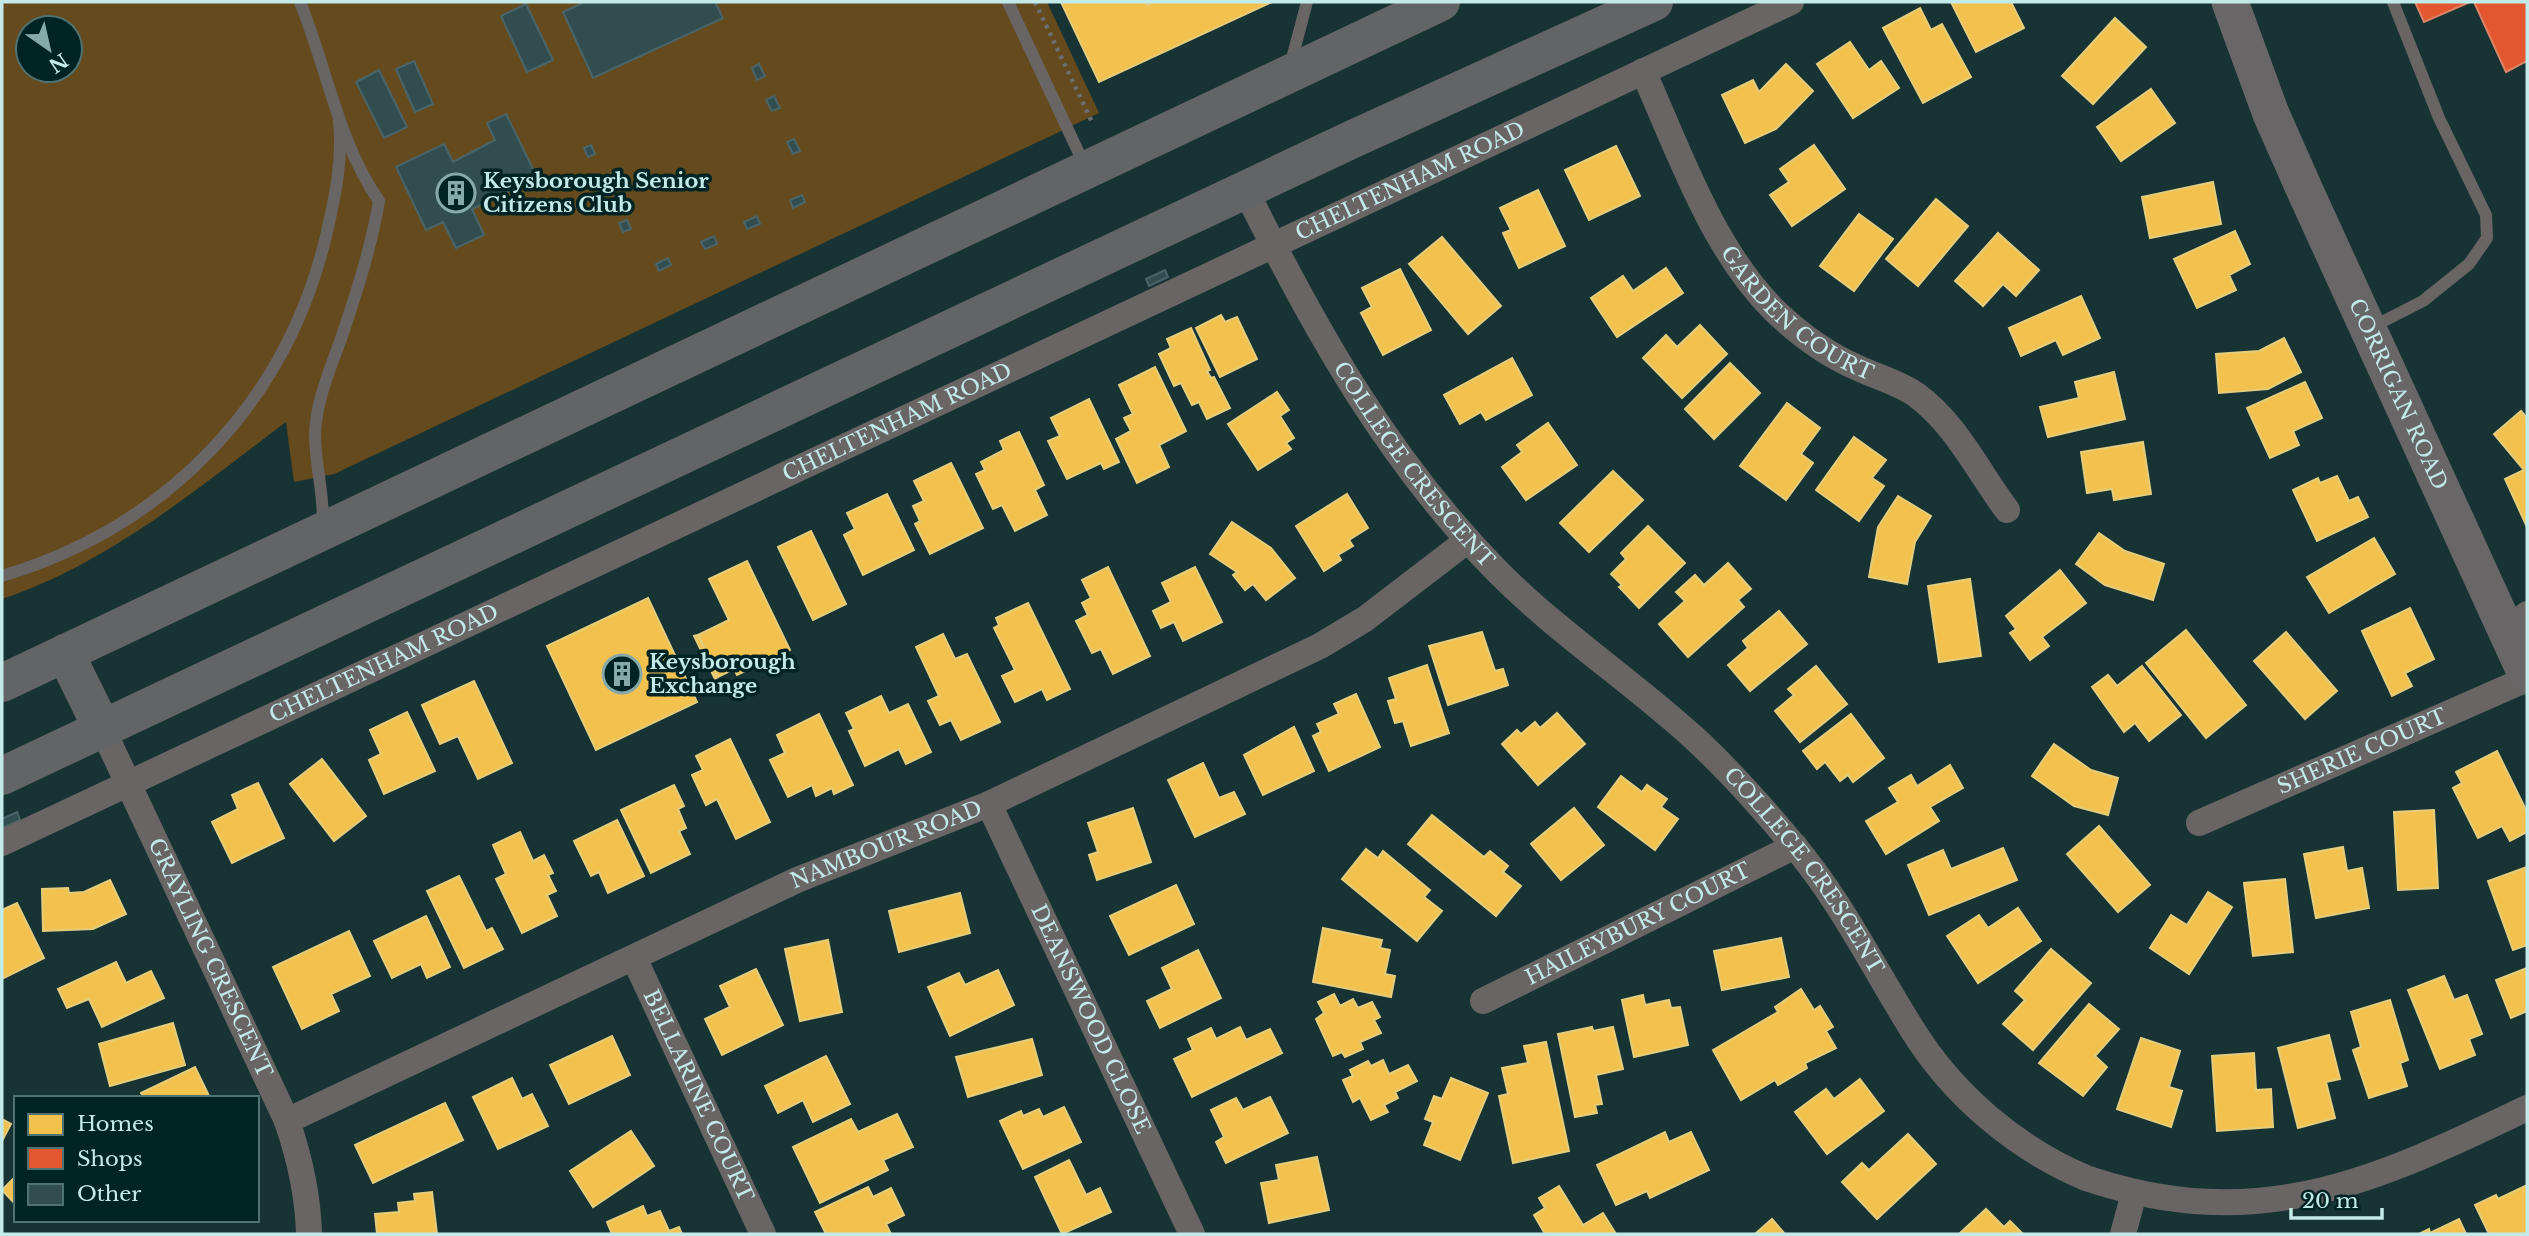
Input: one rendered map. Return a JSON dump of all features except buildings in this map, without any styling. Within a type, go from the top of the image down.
[{"type":"main road","points":[[2,776],[1654,2]]},
{"type":"main road","name":"CORRIGAN ROAD","points":[[2203,2],[2271,114]]},
{"type":"main road","name":"CORRIGAN ROAD","points":[[2230,2],[2271,114],[2368,329],[2520,624],[2527,677]]},
{"type":"main road","points":[[2,683],[1087,170],[1431,3]]},
{"type":"main road","points":[[65,653],[102,728]]},
{"type":"street","name":"CHELTENHAM ROAD","points":[[2,843],[1791,2]]},
{"type":"street","name":"GARDEN COURT","points":[[1643,71],[1720,237],[1757,292],[1777,312],[1827,352],[1916,395],[1942,419],[2007,510]]},
{"type":"street","name":"COLLEGE CRESCENT","points":[[1246,191],[1329,351],[1362,404],[1429,496],[1524,597],[1692,736],[1736,778],[1795,846],[1859,936],[1913,1032],[1970,1102],[2009,1134],[2049,1159],[2087,1178],[2134,1193],[2164,1202],[2209,1208],[2248,1208],[2294,1202],[2378,1179],[2527,1108]]},
{"type":"street","name":"NAMBOUR ROAD","points":[[287,1121],[829,866],[869,854],[989,804],[1320,646],[1365,619],[1468,540]]},
{"type":"street","name":"SHERIE COURT","points":[[2199,823],[2527,677]]},
{"type":"street","name":"GRAYLING CRESCENT","points":[[102,728],[287,1121],[301,1164],[308,1201],[309,1234]]},
{"type":"street","name":"DEANSWOOD CLOSE","points":[[989,804],[1192,1234]]},
{"type":"street","name":"HAILEYBURY COURT","points":[[1482,1001],[1795,846]]},
{"type":"street","name":"BELLARINE COURT","points":[[634,958],[763,1234]]},
{"type":"street","points":[[2123,1234],[2134,1193]]},
{"type":"lane","points":[[300,2],[323,63],[339,121],[362,178],[379,201],[373,241],[323,390],[315,435],[324,500],[323,531]]},
{"type":"lane","points":[[1008,2],[1087,170]]},
{"type":"lane","points":[[1288,73],[1307,2]]},
{"type":"lane","points":[[2368,329],[2423,301],[2469,264],[2487,238],[2486,215],[2439,118],[2393,2]]},
{"type":"lane","points":[[2,576],[54,558],[126,522],[181,481],[234,425],[293,329],[320,258],[340,166],[339,121]]},
{"type":"path","points":[[1035,2],[1092,122]]},
{"type":"shaded area","points":[[2,2],[1047,2],[1099,113],[334,474],[294,482],[286,422],[151,522],[78,566],[2,599]]},
{"type":"place","name":"Keysborough Senior Citizens Club","points":[[456,193]]},
{"type":"place","name":"Keysborough Exchange","points":[[622,674]]}]
